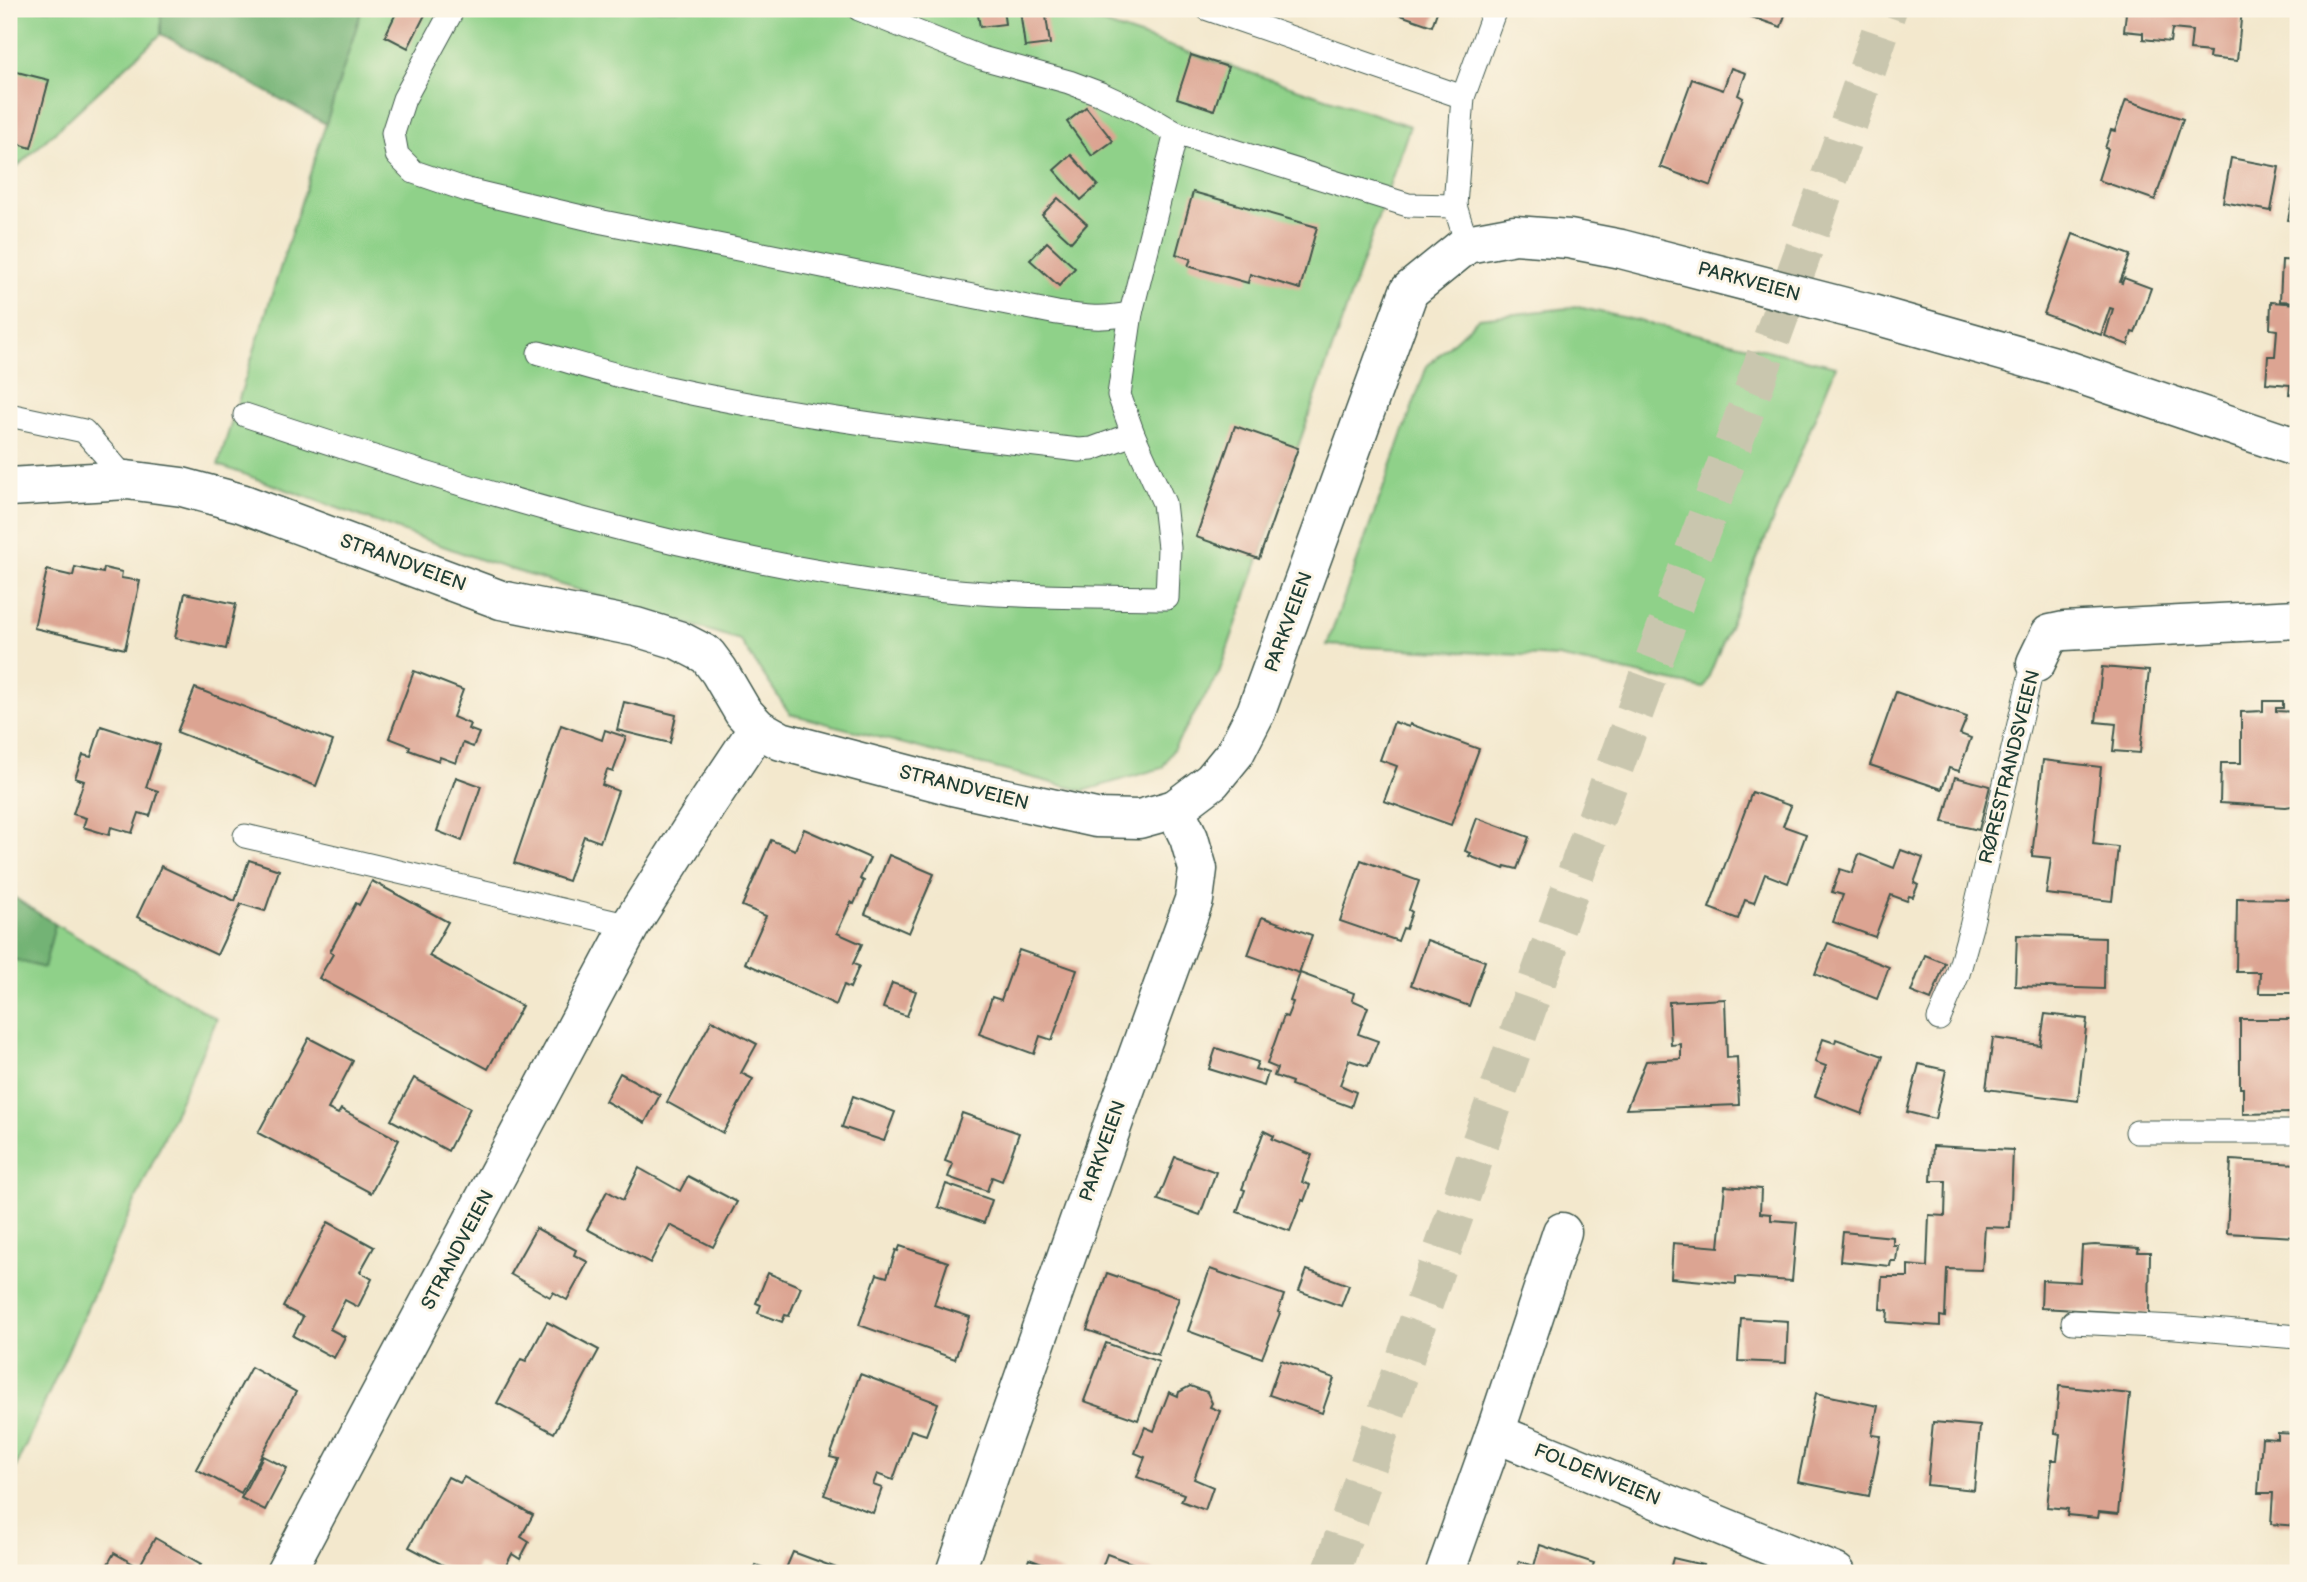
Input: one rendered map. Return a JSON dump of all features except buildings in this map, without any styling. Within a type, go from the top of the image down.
[{"type":"street","name":"PARKVEIEN","points":[[956,1573],[1194,900],[1198,869],[1189,838],[1175,810],[1212,781],[1235,753],[1256,712],[1409,291],[1467,244],[1515,235],[1569,239],[1621,249],[1872,314],[2058,368],[2298,448]]},
{"type":"street","name":"STRANDVEIEN","points":[[9,487],[127,480],[182,487],[241,503],[501,600],[636,627],[678,640],[706,655],[719,671],[743,712],[758,728],[781,741],[966,789],[1096,818],[1139,819],[1175,810]]},
{"type":"street","name":"RØRESTRANDSVEIEN","points":[[2036,663],[2050,634],[2064,631],[2298,619]]},
{"type":"street","name":"STRANDVEIEN","points":[[285,1573],[630,926],[758,728]]},
{"type":"street","points":[[1445,1573],[1562,1232]]},
{"type":"street","name":"FOLDENVEIEN","points":[[1495,1433],[1836,1573]]},
{"type":"lane","points":[[453,9],[404,99],[393,133],[397,155],[414,172],[467,190],[603,222],[1057,313],[1097,318],[1112,318],[1131,313]]},
{"type":"lane","points":[[859,9],[982,58],[1069,82],[1101,94],[1176,133],[1408,205],[1455,206]]},
{"type":"lane","points":[[1208,9],[1463,97]]},
{"type":"lane","points":[[1467,244],[1455,206],[1463,97],[1495,9]]},
{"type":"lane","points":[[245,415],[391,463],[649,536],[743,557],[918,587],[1061,596],[1167,598],[1169,548],[1164,503],[1119,395],[1131,313],[1153,234],[1176,133]]},
{"type":"lane","points":[[539,353],[666,387],[784,411],[944,435],[1079,450],[1093,449],[1133,434]]},
{"type":"lane","points":[[9,415],[84,431],[127,480]]},
{"type":"lane","name":"RØRESTRANDSVEIEN","points":[[1939,1019],[1965,950],[2031,673],[2036,663]]},
{"type":"lane","points":[[245,836],[630,926]]},
{"type":"lane","points":[[2137,1132],[2298,1132]]},
{"type":"lane","points":[[2073,1322],[2298,1337]]},
{"type":"green space","points":[[9,9],[161,9],[161,34],[9,174]]},
{"type":"green space","points":[[161,9],[362,9],[326,124],[161,34]]},
{"type":"green space","points":[[362,9],[1059,9],[1410,126],[1219,673],[1162,768],[1083,791],[790,714],[740,640],[487,562],[218,465]]},
{"type":"green space","points":[[1578,307],[1836,366],[1704,688],[1558,657],[1327,645],[1427,366],[1479,318]]},
{"type":"green space","points":[[9,894],[55,924],[44,968],[9,958]]},
{"type":"green space","points":[[55,924],[217,1019],[9,1482],[9,958],[44,968]]},
{"type":"tunnel","points":[[1331,1573],[1535,988],[1784,304],[1888,9]]}]
